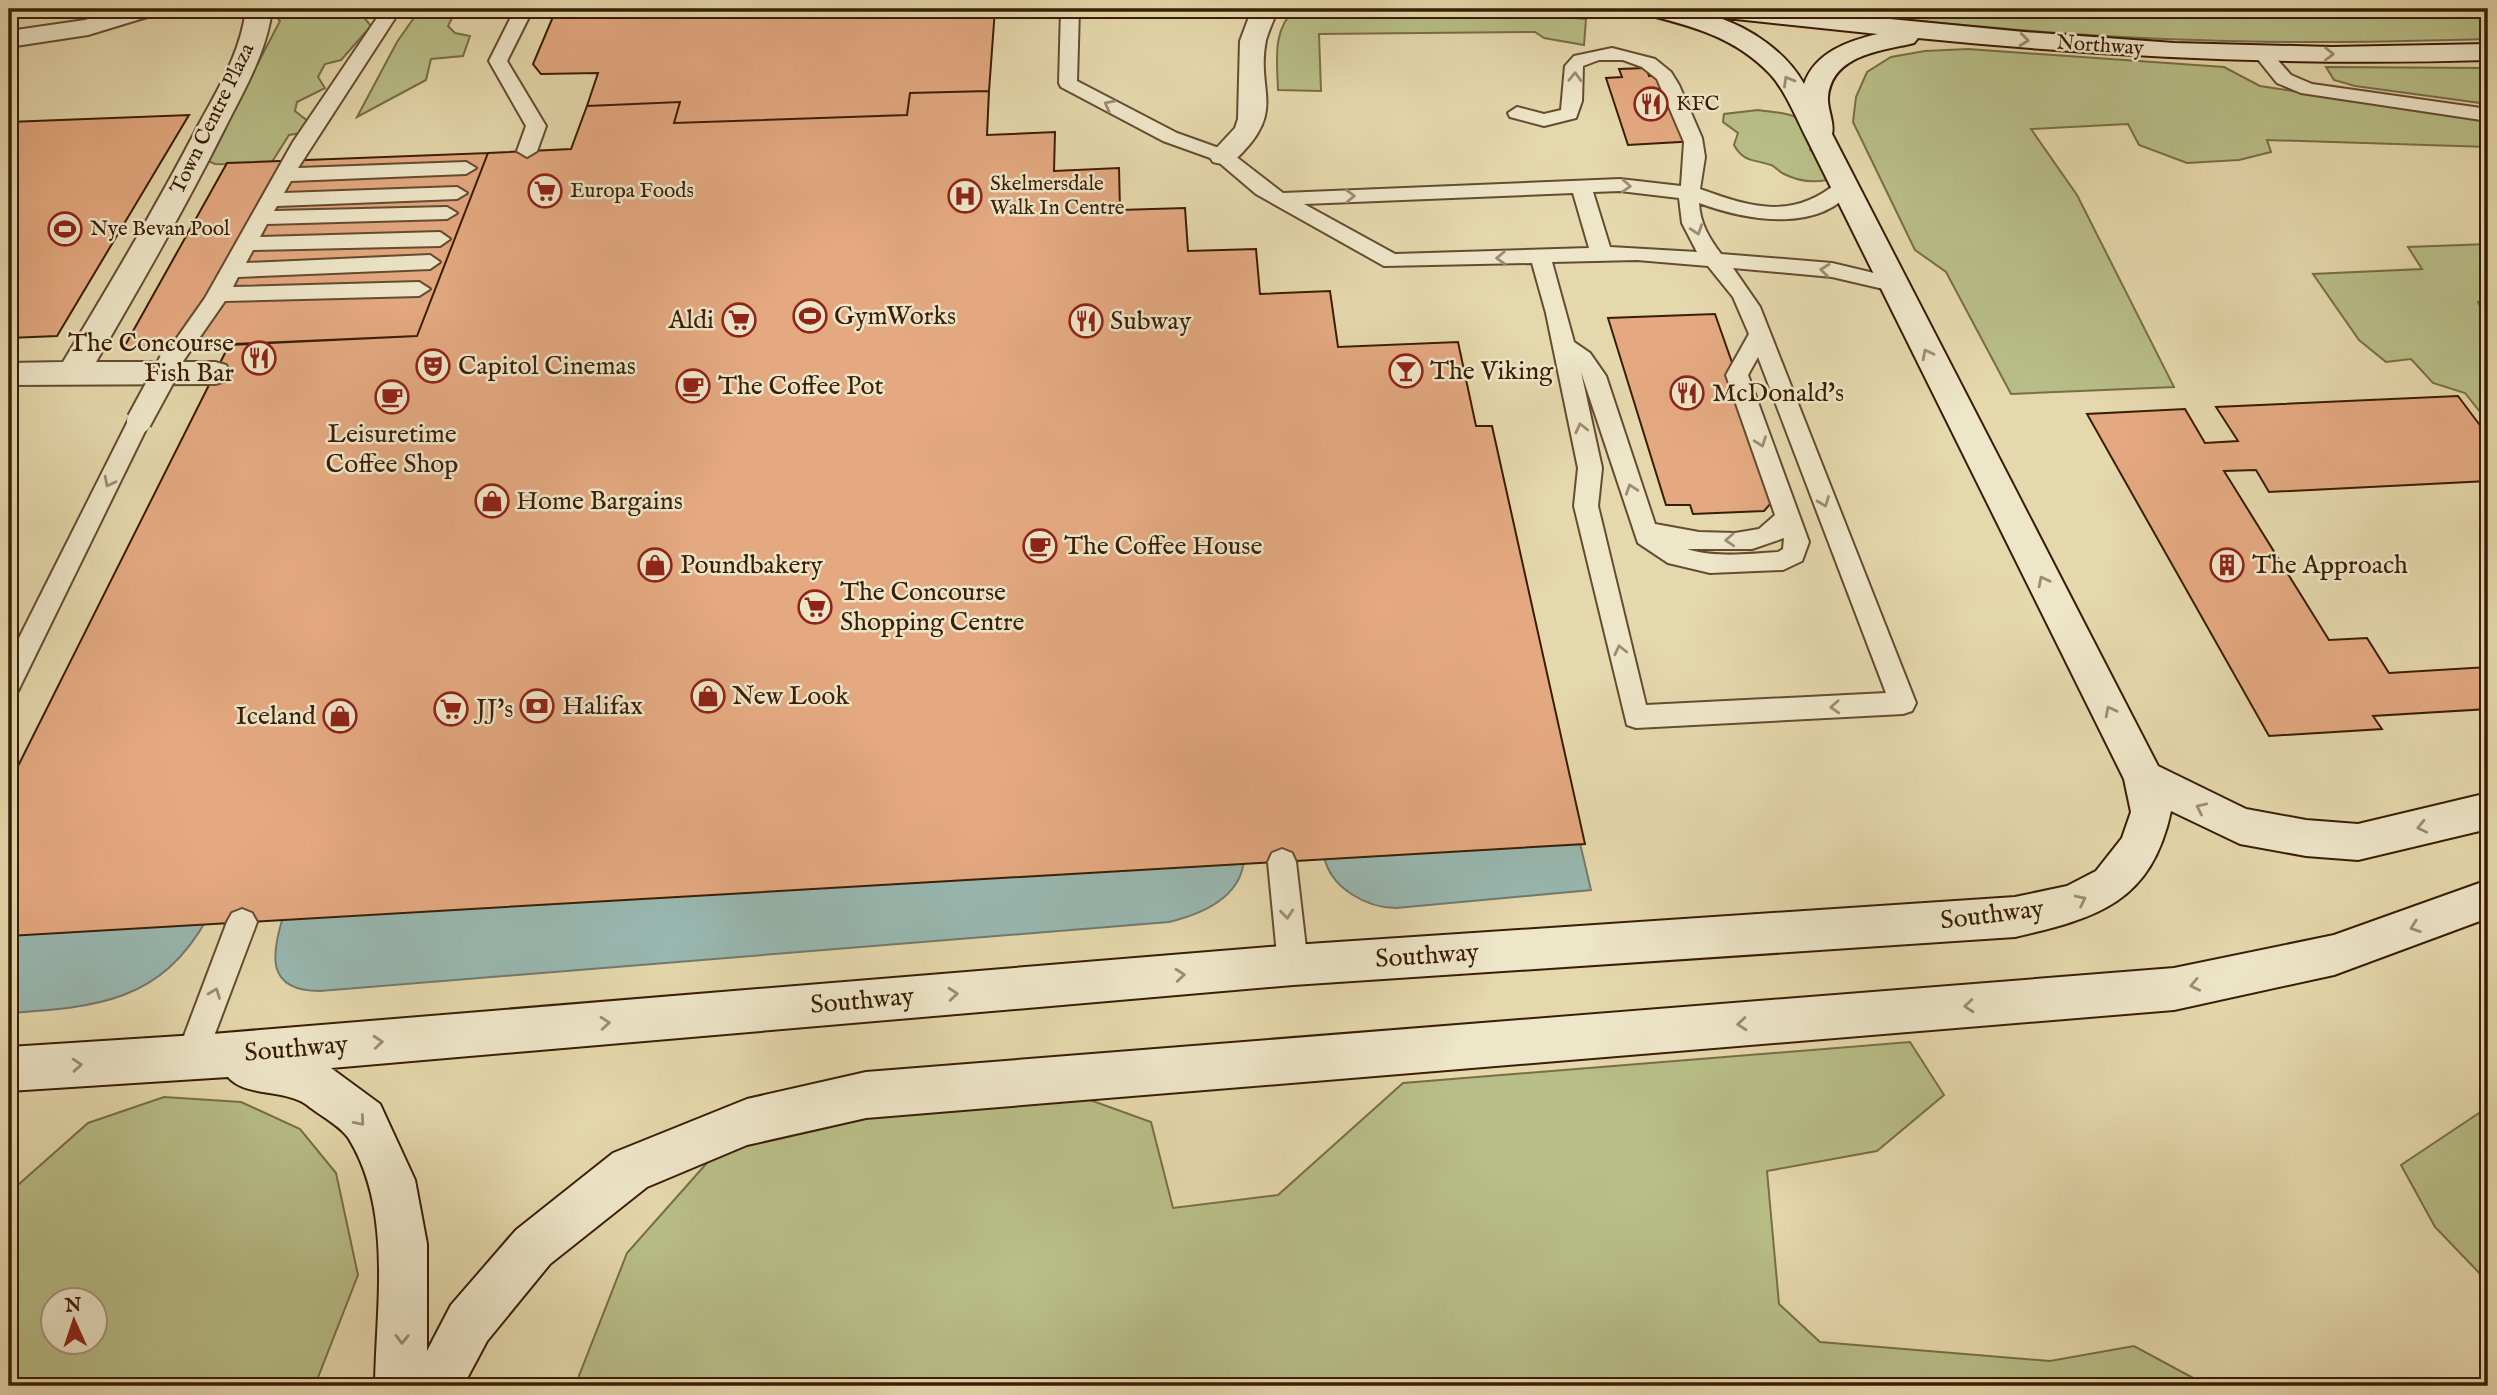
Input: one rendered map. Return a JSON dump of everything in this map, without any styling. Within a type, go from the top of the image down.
[{"type":"street","points":[[9,39],[88,27],[148,9]]},
{"type":"street","name":"Town Centre Plaza","points":[[74,372],[171,207],[245,62],[257,27],[259,9]]},
{"type":"street","points":[[1223,156],[1248,131],[1252,119],[1252,41],[1265,9]]},
{"type":"street","points":[[1653,9],[1686,15],[1718,26],[1765,53],[1783,71],[1822,141],[1892,284]]},
{"type":"street","name":"Northway","points":[[1714,9],[2167,50],[2398,55],[2488,52]]},
{"type":"street","points":[[1822,141],[1814,95],[1820,77],[1830,63],[1848,52],[1874,43],[1956,33]]},
{"type":"street","name":"Southway","points":[[9,1069],[202,1056],[1293,965],[2001,918],[2074,904],[2110,884],[2140,847],[2151,812],[2144,778],[1892,284]]},
{"type":"street","points":[[9,374],[215,373]]},
{"type":"street","points":[[2144,778],[2240,826],[2306,838],[2358,842],[2488,811]]},
{"type":"street","points":[[436,1386],[469,1323],[533,1247],[630,1170],[747,1122],[866,1095],[2174,989],[2334,955],[2488,899]]},
{"type":"street","name":"Southway","points":[[202,1056],[309,1079],[364,1120],[391,1180],[403,1244],[401,1386]]},
{"type":"lane","points":[[9,683],[175,354],[218,294],[284,175],[392,9]]},
{"type":"lane","points":[[524,9],[498,61],[536,127],[527,151]]},
{"type":"lane","points":[[1070,9],[1068,83],[1170,137],[1223,156],[1263,190],[1391,261],[1637,253],[1832,270],[1892,284]]},
{"type":"lane","points":[[2261,52],[2284,79],[2308,89],[2488,116]]},
{"type":"lane","points":[[1517,113],[1544,120],[1569,114],[1575,102],[1573,69],[1577,62],[1587,57],[1614,54],[1653,65],[1669,79],[1695,146],[1689,208],[1703,247],[1740,288],[1903,703],[1636,717],[1586,506],[1590,468],[1557,313],[1540,257]]},
{"type":"lane","points":[[284,175],[466,168]]},
{"type":"lane","points":[[1282,199],[1620,185],[1692,193],[1732,208],[1766,213],[1796,212],[1825,203],[1844,186]]},
{"type":"lane","points":[[1581,187],[1602,256]]},
{"type":"lane","points":[[270,200],[457,193]]},
{"type":"lane","points":[[260,218],[447,213]]},
{"type":"lane","points":[[246,244],[440,239]]},
{"type":"lane","points":[[231,270],[430,262]]},
{"type":"lane","points":[[218,294],[419,289]]},
{"type":"lane","points":[[1562,344],[1582,358],[1595,376],[1642,522],[1663,536],[1686,542],[1757,539],[1774,533],[1788,515],[1737,375],[1759,335]]},
{"type":"lane","points":[[1282,862],[1293,965]]},
{"type":"lane","points":[[202,1056],[242,922]]},
{"type":"green space","points":[[269,9],[365,9],[362,15],[371,26],[341,60],[325,64],[318,77],[325,88],[297,102],[295,111],[309,122],[301,133],[289,135],[270,165],[215,164],[199,157],[199,141],[257,65],[280,21]]},
{"type":"green space","points":[[420,9],[479,9],[456,10],[448,26],[455,33],[470,36],[463,56],[431,59],[426,80],[357,117],[397,42]]},
{"type":"green space","points":[[1296,9],[1469,9],[1586,19],[1584,45],[1544,38],[1535,32],[1319,34],[1321,91],[1278,90],[1279,35],[1288,17]]},
{"type":"green space","points":[[1792,9],[2488,9],[2488,39],[2305,42],[2145,38],[1994,28]]},
{"type":"green space","points":[[1968,49],[2224,67],[2260,86],[2488,121],[2488,147],[2267,140],[2271,152],[2239,160],[2187,163],[2139,145],[2128,124],[2031,129],[2077,195],[2174,387],[2011,394],[1946,272],[1915,250],[1853,122],[1856,97],[1867,72],[1891,57],[1925,51]]},
{"type":"green space","points":[[2326,67],[2488,68],[2488,104],[2355,86],[2334,80]]},
{"type":"green space","points":[[1758,110],[1793,116],[1805,124],[1816,140],[1810,150],[1828,162],[1831,173],[1827,180],[1795,178],[1773,166],[1750,160],[1738,151],[1734,145],[1738,133],[1723,122],[1724,114]]},
{"type":"green space","points":[[2488,244],[2488,301],[2478,302],[2488,322],[2488,422],[2465,393],[2433,383],[2411,359],[2386,362],[2359,340],[2313,274],[2422,269],[2408,247]]},
{"type":"green space","points":[[1910,1042],[1944,1095],[1877,1151],[1767,1171],[1779,1304],[1820,1342],[2050,1361],[2134,1346],[2208,1386],[575,1386],[627,1253],[722,1146],[875,1103],[1068,1092],[1151,1122],[1173,1208],[1278,1195],[1403,1083]]},
{"type":"green space","points":[[164,1097],[241,1102],[300,1129],[336,1173],[358,1275],[317,1380],[319,1386],[9,1386],[9,1193],[88,1123]]},
{"type":"green space","points":[[2488,1107],[2488,1282],[2435,1227],[2401,1165]]},
{"type":"water","points":[[1579,839],[1591,890],[1396,908],[1373,904],[1351,894],[1334,878],[1324,856]]},
{"type":"water","points":[[1244,858],[1242,872],[1236,883],[1218,902],[1207,909],[1169,922],[320,991],[289,985],[276,968],[276,943],[284,914]]},
{"type":"water","points":[[208,917],[190,946],[147,984],[98,1003],[9,1013],[9,929]]},
{"type":"building","points":[[619,9],[995,9],[989,91],[910,93],[907,115],[674,123],[680,102],[587,106],[598,73],[541,74],[533,64],[555,12]]},
{"type":"building","name":"KFC","points":[[1646,68],[1649,76],[1671,75],[1679,98],[1686,97],[1691,110],[1684,110],[1697,141],[1628,145],[1606,78],[1622,77],[1619,69]]},
{"type":"building","name":"The Concourse Shopping Centre","points":[[989,91],[987,135],[1055,132],[1054,171],[1119,168],[1120,210],[1185,208],[1188,251],[1256,249],[1260,294],[1330,291],[1338,347],[1458,342],[1476,426],[1492,426],[1585,844],[9,936],[9,784],[229,345],[417,336],[488,153],[571,149],[587,106],[680,102],[674,123],[907,115],[910,93]]},
{"type":"building","name":"Nye Bevan Pool","points":[[189,115],[57,336],[9,338],[9,122]]},
{"type":"building","points":[[488,153],[417,336],[123,349],[227,163]]},
{"type":"building","name":"McDonald's","points":[[1715,314],[1769,468],[1772,502],[1764,511],[1693,514],[1690,505],[1666,505],[1608,318]]},
{"type":"building","name":"The Approach","points":[[2458,396],[2488,436],[2488,481],[2269,492],[2256,470],[2224,471],[2329,640],[2367,638],[2389,673],[2488,667],[2488,709],[2373,716],[2382,729],[2269,736],[2087,414],[2185,409],[2205,443],[2238,441],[2216,407]]},
{"type":"place","name":"KFC","points":[[1651,104]]},
{"type":"place","name":"Europa Foods","points":[[545,191]]},
{"type":"place","name":"Skelmersdale Walk In Centre","points":[[965,196]]},
{"type":"place","name":"Nye Bevan Pool","points":[[65,229]]},
{"type":"place","name":"GymWorks","points":[[810,316]]},
{"type":"place","name":"Aldi","points":[[739,320]]},
{"type":"place","name":"Subway","points":[[1086,321]]},
{"type":"place","name":"The Concourse Fish Bar","points":[[259,358]]},
{"type":"place","name":"Capitol Cinemas","points":[[433,366]]},
{"type":"place","name":"The Viking","points":[[1406,371]]},
{"type":"place","name":"The Coffee Pot","points":[[693,386]]},
{"type":"place","name":"McDonald's","points":[[1687,393]]},
{"type":"place","name":"Leisuretime Coffee Shop","points":[[392,397]]},
{"type":"place","name":"Home Bargains","points":[[492,501]]},
{"type":"place","name":"The Coffee House","points":[[1040,546]]},
{"type":"place","name":"Poundbakery","points":[[655,565]]},
{"type":"place","name":"The Approach","points":[[2227,565]]},
{"type":"place","name":"The Concourse Shopping Centre","points":[[815,607]]},
{"type":"place","name":"New Look","points":[[708,696]]},
{"type":"place","name":"Halifax","points":[[537,706]]},
{"type":"place","name":"JJ's","points":[[451,709]]},
{"type":"place","name":"Iceland","points":[[340,716]]}]
